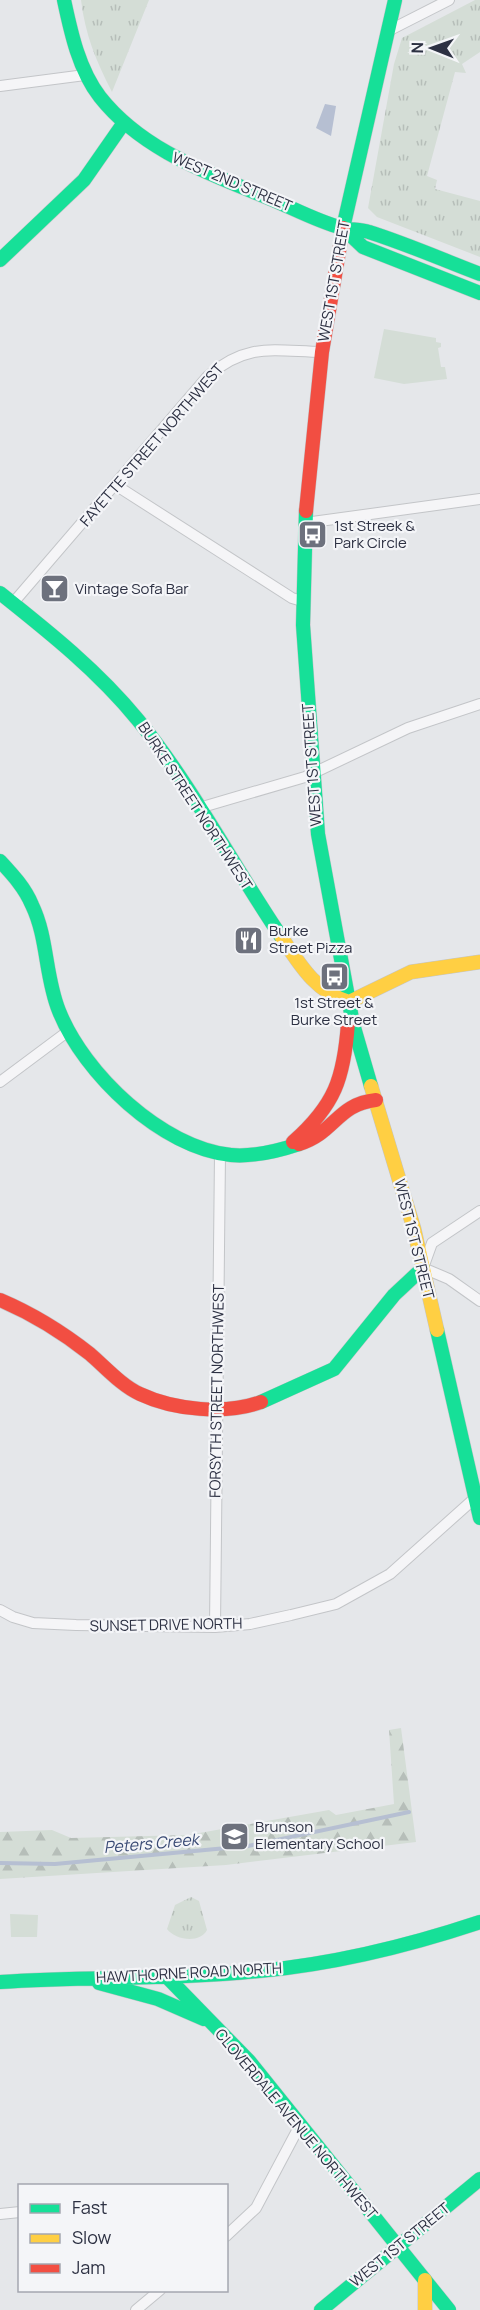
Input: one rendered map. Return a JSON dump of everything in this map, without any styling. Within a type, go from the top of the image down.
[{"type":"main road","name":"WEST 2ND STREET","points":[[64,0],[70,30],[85,75],[102,101],[123,124],[174,159],[343,228]]},
{"type":"main road","name":"WEST 1ST STREET","points":[[394,0],[343,228],[322,352],[308,461],[302,600],[320,852],[349,1002],[423,1268],[480,1518]]},
{"type":"main road","points":[[0,260],[78,187],[109,149],[123,124]]},
{"type":"main road","points":[[343,228],[367,231],[480,274]]},
{"type":"main road","points":[[343,228],[363,247],[480,293]]},
{"type":"main road","name":"BURKE STREET NORTHWEST","points":[[0,593],[112,691],[162,752],[272,924],[314,983],[328,995],[349,1002]]},
{"type":"main road","points":[[0,861],[25,889],[39,918],[51,989],[67,1032],[93,1071],[129,1105],[178,1137],[220,1154],[264,1154],[319,1137],[351,1104],[376,1100]]},
{"type":"main road","points":[[288,1146],[322,1116],[339,1088],[346,1056],[349,1002],[392,979],[411,972],[480,962]]},
{"type":"main road","points":[[0,1300],[33,1314],[78,1345],[139,1394],[178,1406],[216,1410],[248,1407],[279,1396],[334,1369],[394,1295],[423,1268]]},
{"type":"main road","name":"HAWTHORNE ROAD NORTH","points":[[4,1980],[225,1975],[319,1964],[394,1949],[480,1922]]},
{"type":"main road","name":"CLOVERDALE AVENUE NORTHWEST","points":[[167,1977],[249,2061],[449,2310]]},
{"type":"main road","points":[[85,1979],[158,1999],[214,2024]]},
{"type":"main road","name":"WEST 1ST STREET","points":[[321,2310],[480,2180]]},
{"type":"main road","points":[[424,2280],[425,2310]]},
{"type":"street","points":[[388,31],[449,0]]},
{"type":"street","points":[[0,86],[85,75]]},
{"type":"street","name":"FAYETTE STREET NORTHWEST","points":[[13,603],[117,486],[208,376],[227,360],[263,350],[322,352]]},
{"type":"street","points":[[117,486],[292,598],[302,600]]},
{"type":"street","points":[[305,523],[480,499]]},
{"type":"street","points":[[199,808],[313,774],[399,732],[480,704]]},
{"type":"street","points":[[0,1082],[67,1032]]},
{"type":"street","name":"FORSYTH STREET NORTHWEST","points":[[215,1627],[220,1154]]},
{"type":"street","points":[[480,1211],[432,1243],[423,1268],[449,1279],[480,1302]]},
{"type":"street","name":"SUNSET DRIVE NORTH","points":[[0,1610],[33,1623],[215,1627],[250,1624],[291,1615],[336,1604],[363,1592],[390,1574],[475,1498]]},
{"type":"street","points":[[228,2234],[256,2208],[300,2125]]},
{"type":"street","points":[[0,2214],[18,2212]]},
{"type":"street","points":[[136,2310],[158,2292]]},
{"type":"green space","points":[[81,0],[149,0],[112,92],[92,47]]},
{"type":"green space","points":[[475,0],[480,0],[480,52],[462,64],[466,73],[455,72],[427,176],[437,180],[435,189],[480,201],[480,257],[377,217],[368,208],[394,64],[402,38]]},
{"type":"green space","points":[[384,329],[436,338],[436,342],[441,343],[441,347],[438,348],[441,367],[445,367],[447,379],[404,384],[374,378]]},
{"type":"green space","points":[[401,1728],[416,1842],[226,1865],[0,1879],[0,1832],[52,1830],[71,1838],[188,1835],[329,1810],[336,1815],[394,1804],[389,1730]]},
{"type":"green space","points":[[191,1897],[199,1901],[207,1930],[193,1939],[181,1938],[167,1929],[175,1905]]},
{"type":"green space","points":[[10,1914],[38,1915],[37,1937],[11,1937]]},
{"type":"water","points":[[325,104],[336,106],[331,136],[316,128]]},
{"type":"waterway","name":"Peters Creek","points":[[0,1863],[55,1864],[248,1846],[409,1812]]},
{"type":"traffic: fast","points":[[64,0],[77,51],[86,75],[100,97],[117,115],[155,145],[176,158],[323,222],[342,228],[366,231],[480,274]]},
{"type":"traffic: fast","points":[[343,228],[395,0]]},
{"type":"traffic: fast","points":[[0,260],[84,180],[123,124]]},
{"type":"traffic: fast","points":[[343,228],[363,247],[480,293]]},
{"type":"traffic: fast","points":[[306,511],[303,625],[318,834],[353,1024],[371,1086]]},
{"type":"traffic: fast","points":[[0,593],[55,637],[90,669],[138,720],[195,799],[282,938]]},
{"type":"traffic: fast","points":[[0,861],[22,887],[37,918],[54,998],[71,1035],[87,1059],[128,1104],[153,1123],[205,1149],[231,1155],[248,1155],[299,1144]]},
{"type":"traffic: fast","points":[[261,1402],[334,1369],[394,1295],[423,1268]]},
{"type":"traffic: fast","points":[[437,1330],[480,1518]]},
{"type":"traffic: fast","points":[[0,1982],[194,1976],[287,1968],[371,1953],[480,1922]]},
{"type":"traffic: fast","points":[[167,1977],[249,2061],[449,2310]]},
{"type":"traffic: fast","points":[[99,1983],[158,1999],[204,2019]]},
{"type":"traffic: fast","points":[[321,2310],[480,2179]]},
{"type":"traffic: slow","points":[[282,938],[302,967],[318,984],[327,992],[349,1002]]},
{"type":"traffic: slow","points":[[349,1002],[411,972],[480,962]]},
{"type":"traffic: slow","points":[[371,1086],[414,1229],[437,1330]]},
{"type":"traffic: slow","points":[[425,2280],[425,2310]]},
{"type":"traffic: jam","points":[[306,511],[322,352],[343,228]]},
{"type":"traffic: jam","points":[[293,1142],[319,1116],[335,1089],[344,1060],[348,1023]]},
{"type":"traffic: jam","points":[[299,1144],[321,1133],[353,1107],[376,1100]]},
{"type":"traffic: jam","points":[[0,1300],[36,1317],[58,1331],[140,1394],[168,1404],[200,1409],[232,1408],[261,1402]]},
{"type":"place","name":"1st Streek & Park Circle","points":[[313,535]]},
{"type":"place","name":"Vintage Sofa Bar","points":[[54,589]]},
{"type":"place","name":"Burke Street Pizza","points":[[248,940]]},
{"type":"place","name":"1st Street & Burke Street","points":[[334,976]]},
{"type":"place","name":"Brunson Elementary School","points":[[234,1836]]}]
